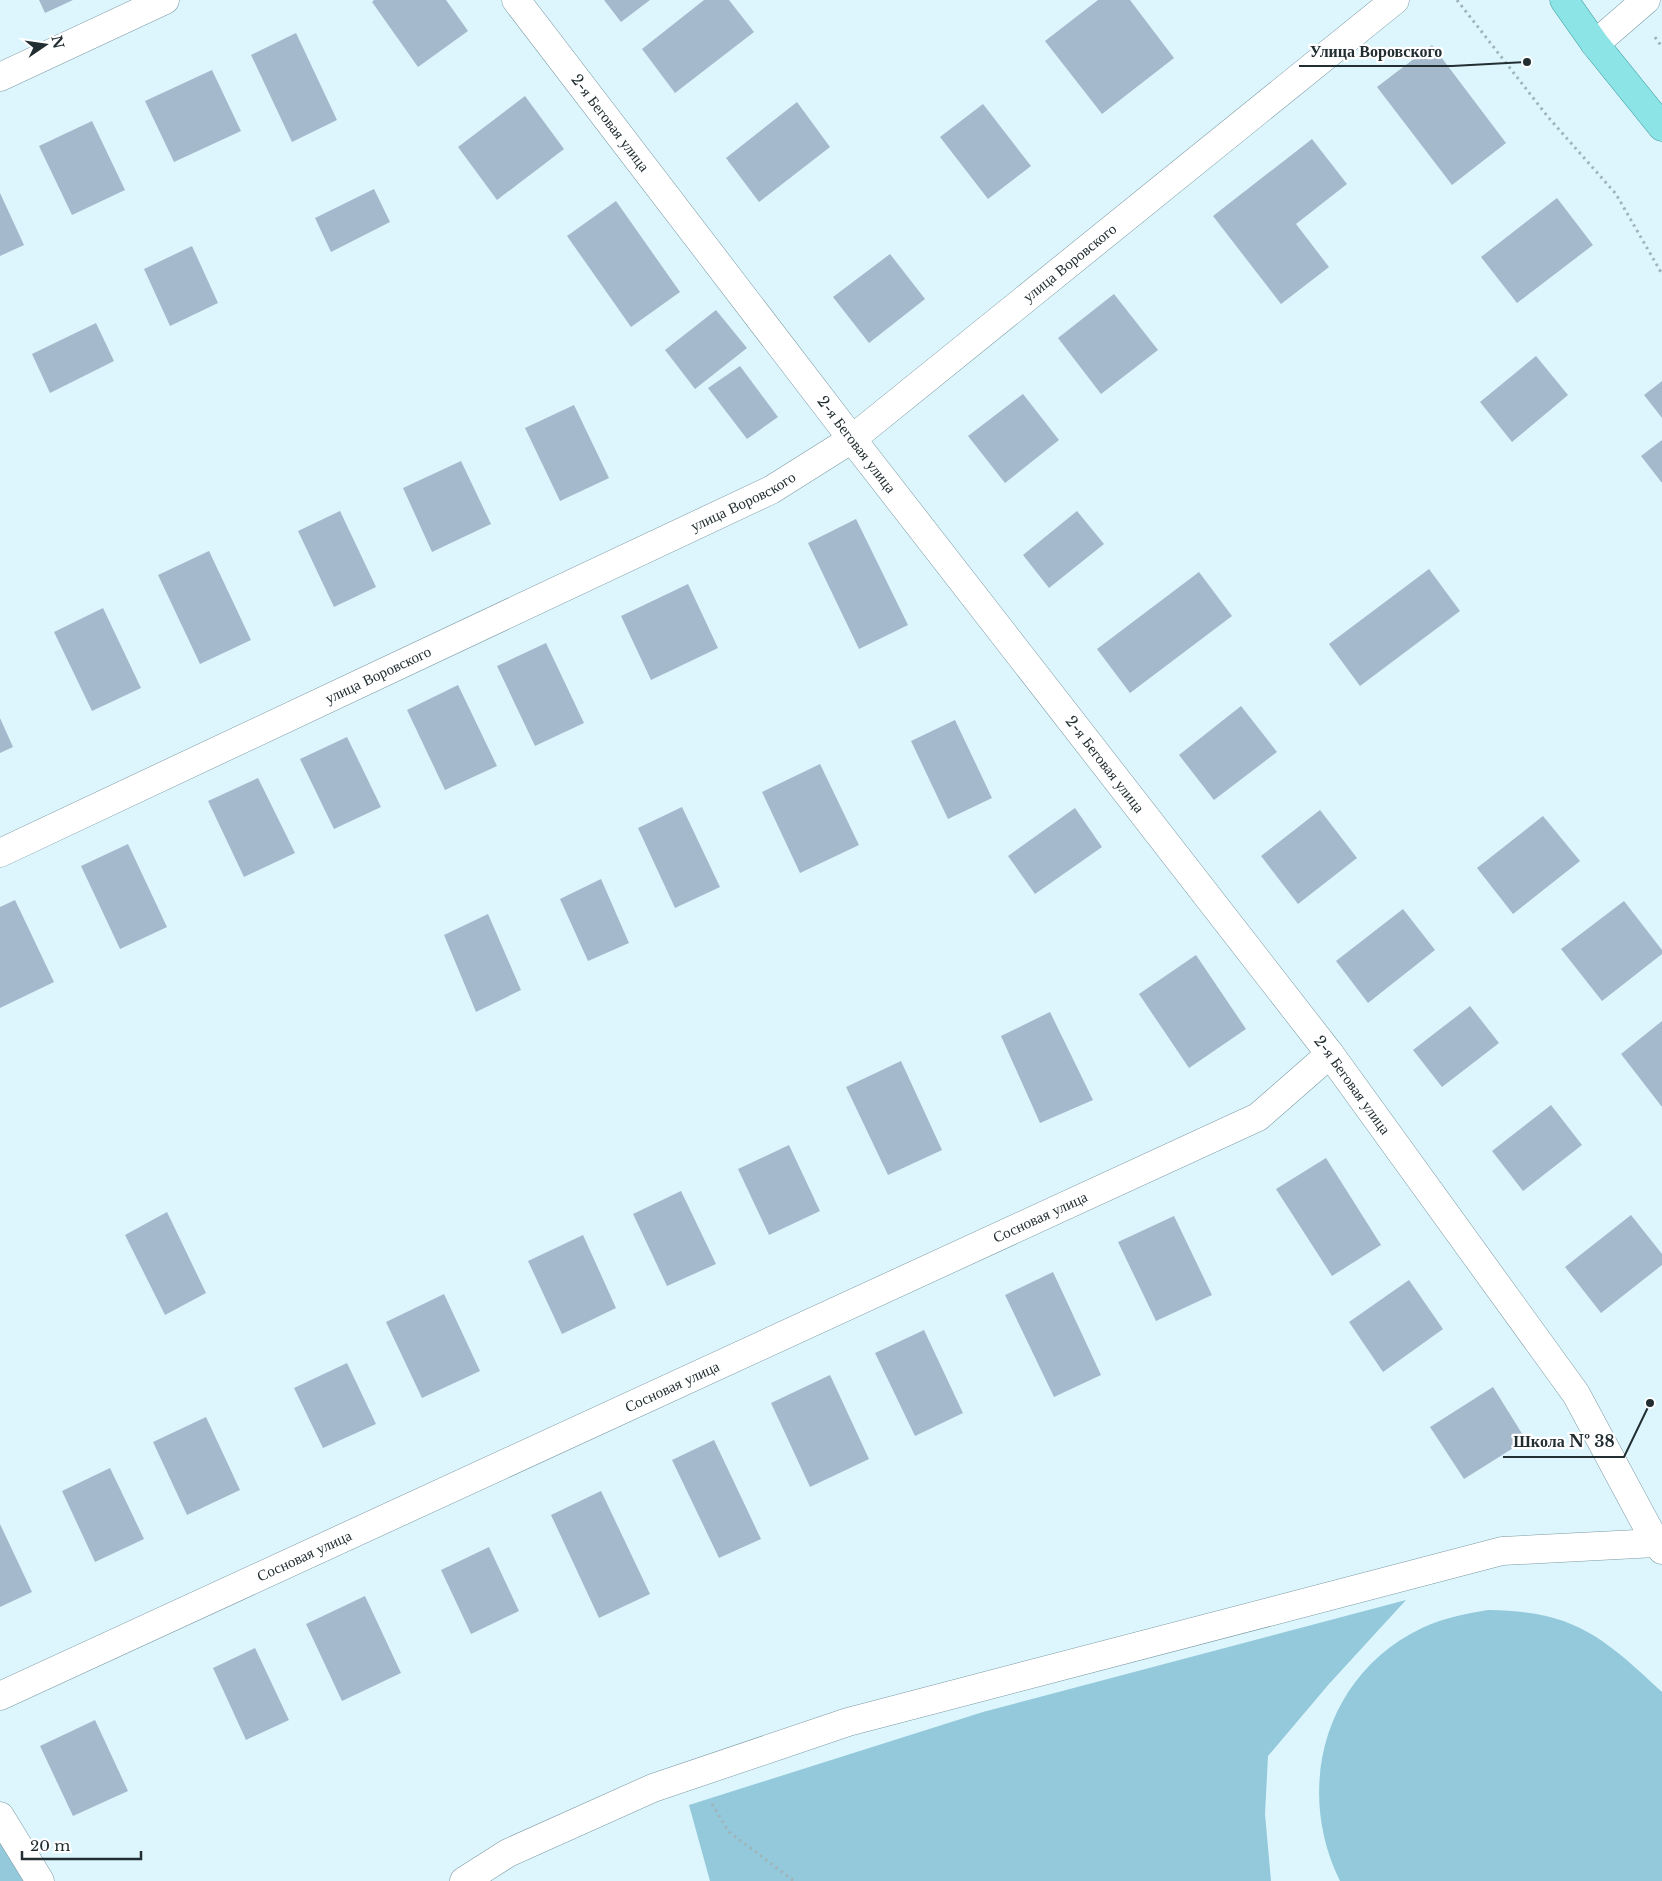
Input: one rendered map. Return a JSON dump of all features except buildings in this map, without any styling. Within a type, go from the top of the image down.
[{"type":"main road","points":[[1564,0],[1595,44],[1662,127]]},
{"type":"street","points":[[0,77],[164,0]]},
{"type":"street","name":"2-я Беговая улица","points":[[516,0],[852,439],[1330,1054],[1576,1394],[1659,1547]]},
{"type":"street","name":"улица Воровского","points":[[0,853],[771,490],[852,439],[1395,0]]},
{"type":"street","points":[[1595,44],[1646,0]]},
{"type":"street","name":"Сосновая улица","points":[[0,1696],[1258,1117],[1330,1054]]},
{"type":"street","points":[[464,1881],[508,1853],[668,1783],[848,1722],[1502,1551],[1659,1547]]},
{"type":"street","points":[[0,1816],[40,1881]]},
{"type":"path","points":[[1456,0],[1548,118],[1616,194],[1662,274]]},
{"type":"path","points":[[668,1783],[707,1796],[729,1832],[794,1881]]},
{"type":"shaded area","points":[[1406,1600],[1329,1684],[1268,1756],[1265,1814],[1271,1881],[710,1881],[689,1805],[983,1712]]},
{"type":"shaded area","points":[[1488,1610],[1543,1615],[1585,1630],[1622,1656],[1662,1692],[1662,1881],[1340,1881],[1326,1845],[1320,1809],[1320,1772],[1327,1737],[1341,1704],[1362,1674],[1389,1648],[1422,1628],[1454,1617]]},
{"type":"shaded area","points":[[0,1816],[40,1881],[0,1881]]},
{"type":"place","name":"Улица Воровского","points":[[1527,62]]},
{"type":"place","name":"Школа № 38","points":[[1650,1403]]}]
